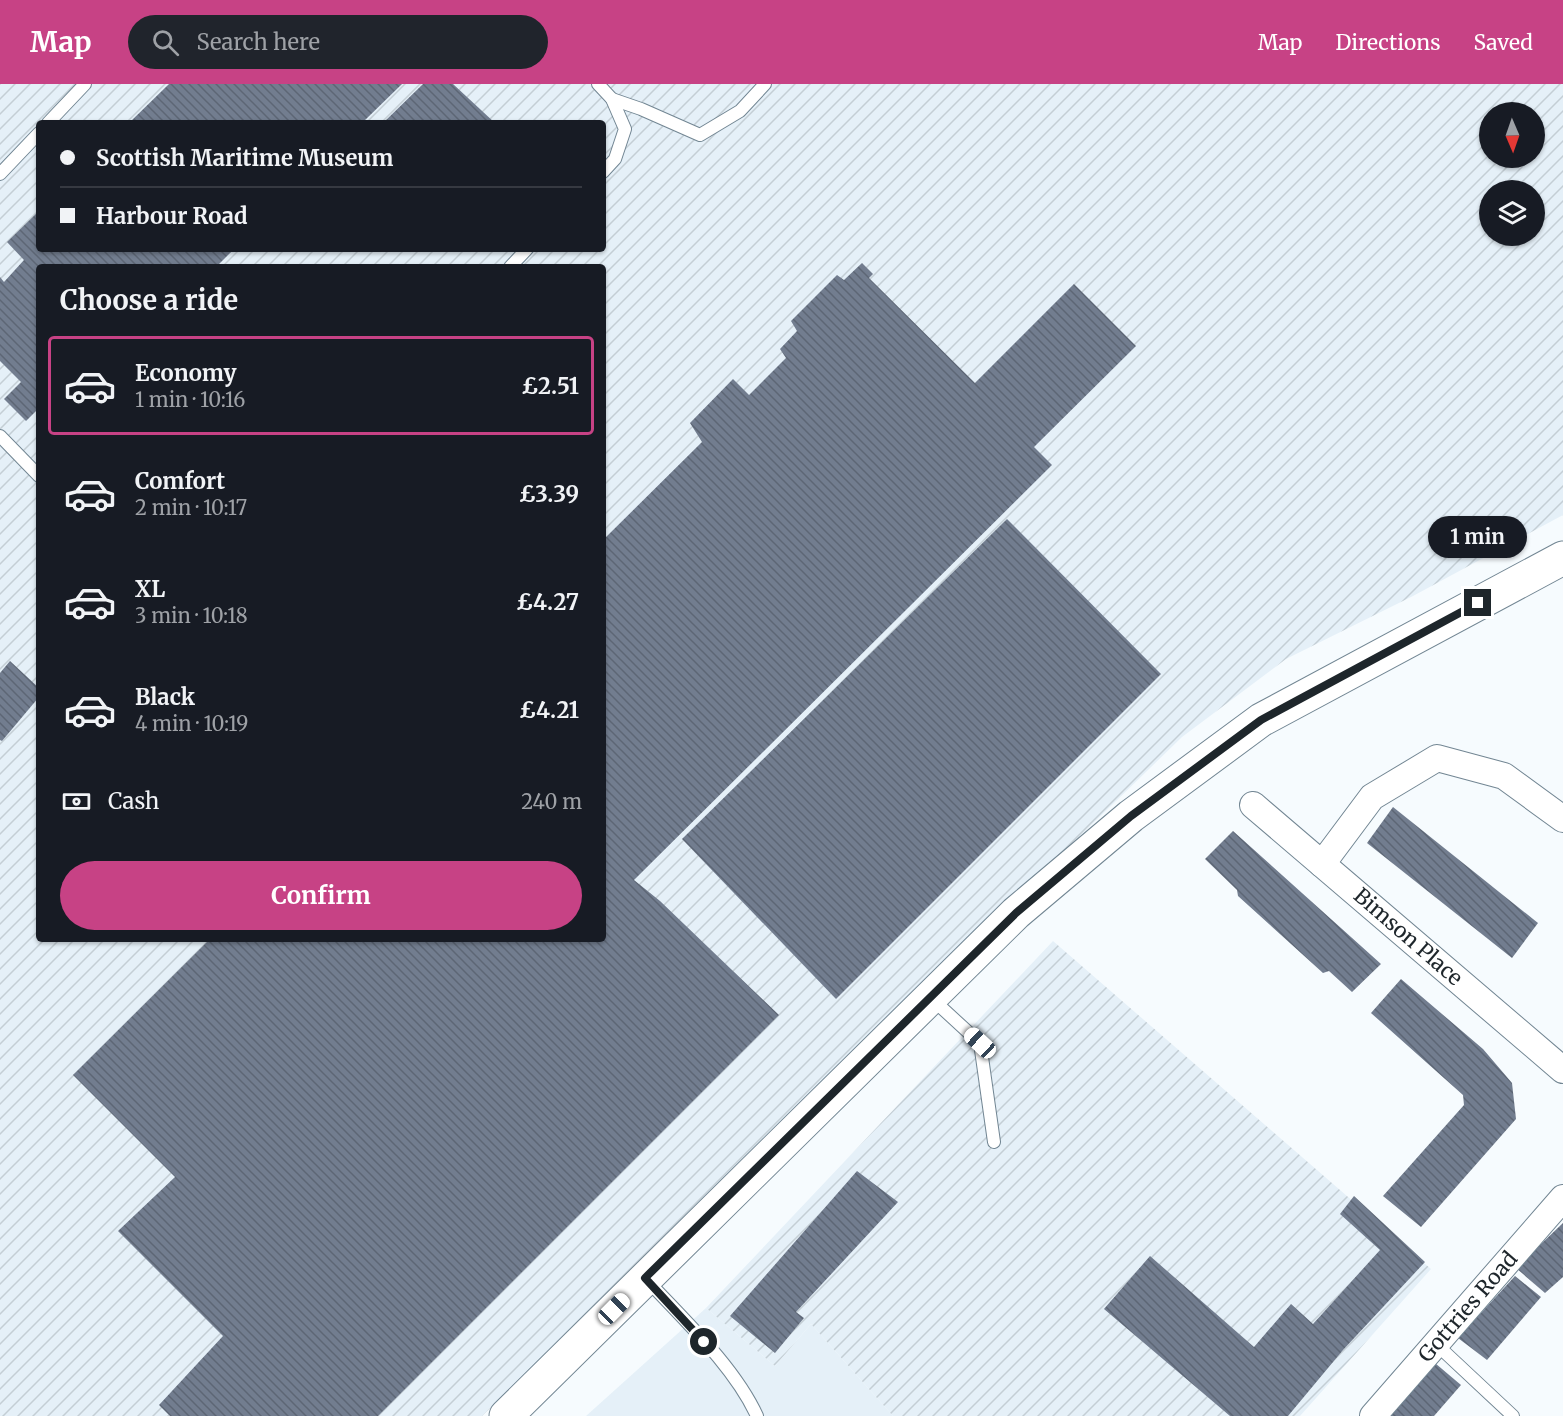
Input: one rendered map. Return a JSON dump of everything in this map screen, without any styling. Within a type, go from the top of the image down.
[{"type":"street","points":[[506,1416],[1016,913],[1131,816],[1261,720],[1563,558]]},
{"type":"street","points":[[1322,864],[1372,797],[1437,758],[1504,776],[1563,819]]},
{"type":"street","name":"Bimson Place","points":[[1253,805],[1563,1070]]},
{"type":"street","name":"Gottries Road","points":[[1373,1416],[1563,1198]]},
{"type":"lane","points":[[51,120],[85,84]]},
{"type":"lane","points":[[598,84],[612,99],[625,129],[615,159],[606,169]]},
{"type":"lane","points":[[612,99],[641,109],[699,135],[740,111],[765,84]]},
{"type":"lane","points":[[0,174],[36,136]]},
{"type":"lane","points":[[513,264],[524,252]]},
{"type":"lane","points":[[0,436],[36,473]]},
{"type":"lane","points":[[930,997],[980,1043],[994,1142]]},
{"type":"lane","points":[[645,1278],[719,1358],[757,1416]]},
{"type":"lane","points":[[1436,1344],[1513,1416]]},
{"type":"shaded area","points":[[0,84],[1563,84],[1563,515],[1413,596],[1286,659],[1182,737],[482,1416],[0,1416]]},
{"type":"shaded area","points":[[1053,941],[1431,1269],[1300,1416],[893,1416],[811,1324],[775,1366],[706,1308]]},
{"type":"shaded area","points":[[706,1308],[775,1366],[811,1324],[893,1416],[586,1416]]},
{"type":"building","points":[[169,84],[402,84],[365,120],[132,120]]},
{"type":"building","points":[[423,84],[453,84],[492,120],[386,120]]},
{"type":"building","points":[[36,214],[36,252],[231,252],[219,264],[36,264],[36,411],[26,421],[4,399],[21,382],[0,361],[0,277],[4,282],[24,260],[7,242]]},
{"type":"building","points":[[862,263],[873,274],[869,278],[975,383],[1074,284],[1136,346],[1034,447],[1052,465],[634,880],[660,901],[779,1015],[378,1416],[170,1416],[159,1405],[223,1336],[118,1231],[175,1177],[73,1075],[207,942],[606,942],[606,537],[702,442],[690,423],[733,379],[749,395],[786,358],[780,349],[797,331],[791,321],[837,275],[844,280]]},
{"type":"building","points":[[1007,519],[1161,674],[836,999],[682,839]]},
{"type":"building","points":[[10,661],[36,685],[36,701],[2,741],[0,740],[0,673]]},
{"type":"building","points":[[1393,807],[1538,923],[1512,958],[1367,843]]},
{"type":"building","points":[[1233,831],[1381,964],[1352,992],[1329,971],[1323,973],[1238,896],[1237,890],[1205,859]]},
{"type":"building","points":[[1401,979],[1483,1049],[1512,1083],[1516,1119],[1421,1227],[1383,1196],[1464,1105],[1463,1095],[1371,1013]]},
{"type":"building","points":[[857,1171],[898,1202],[796,1312],[804,1318],[775,1353],[730,1316]]},
{"type":"building","points":[[1354,1196],[1425,1262],[1343,1350],[1288,1416],[1230,1416],[1104,1309],[1150,1256],[1254,1347],[1291,1304],[1313,1324],[1380,1250],[1340,1214]]},
{"type":"building","points":[[1563,1223],[1563,1277],[1545,1293],[1516,1268]]},
{"type":"building","points":[[1515,1276],[1541,1297],[1487,1360],[1458,1338]]},
{"type":"building","points":[[1429,1358],[1461,1385],[1434,1416],[1382,1416]]},
{"type":"route","points":[[704,1342],[645,1278],[1016,913],[1131,816],[1261,720],[1478,603]]}]
